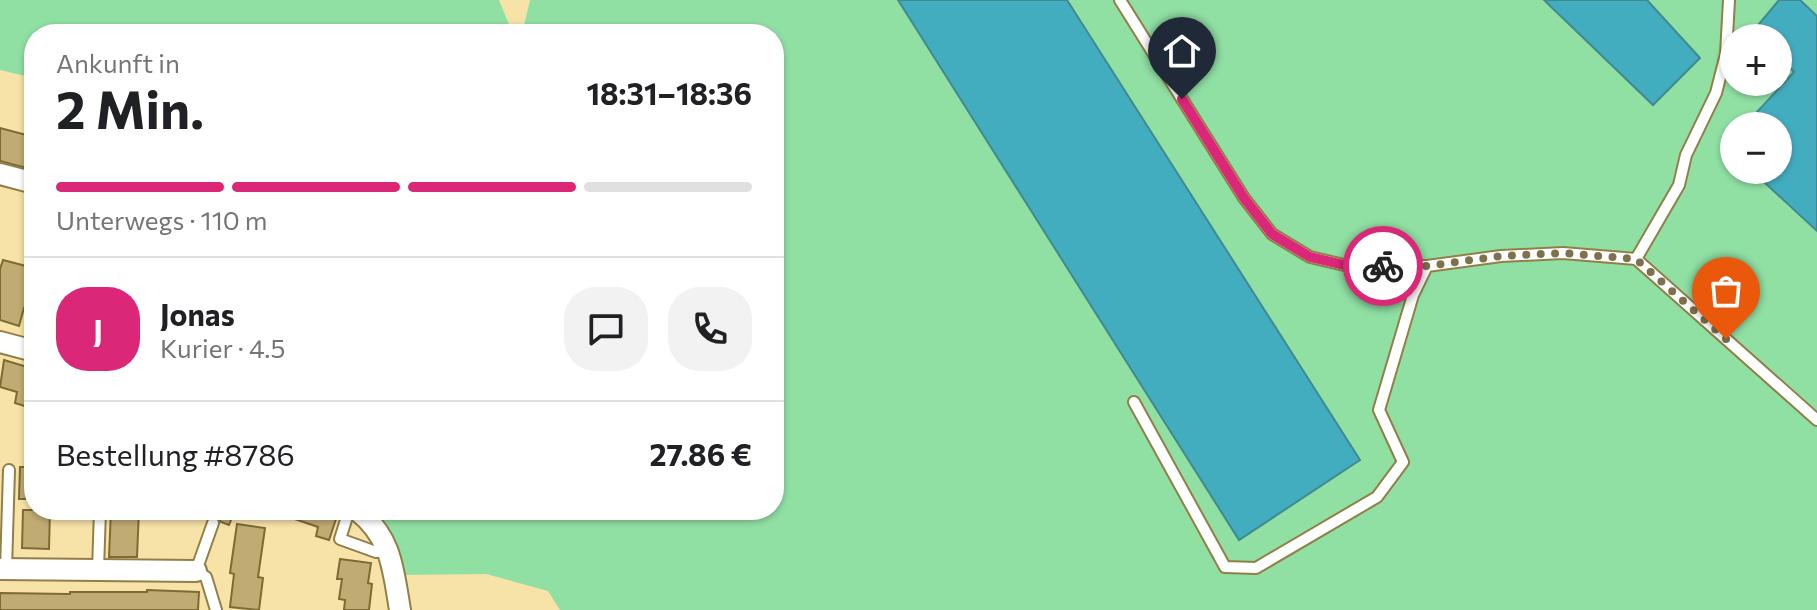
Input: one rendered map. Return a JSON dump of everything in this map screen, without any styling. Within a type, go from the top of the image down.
[{"type":"street","points":[[0,174],[24,180]]},
{"type":"street","points":[[0,342],[24,348]]},
{"type":"street","points":[[361,520],[376,527],[389,551],[400,610]]},
{"type":"street","points":[[3,569],[196,571]]},
{"type":"lane","points":[[1120,0],[1244,198],[1272,234],[1310,257],[1344,265],[1427,266],[1501,256],[1563,253],[1636,259],[1817,420]]},
{"type":"lane","points":[[1636,259],[1679,185],[1686,155],[1716,93],[1726,54],[1729,0]]},
{"type":"lane","points":[[1134,402],[1225,567],[1256,568],[1377,497],[1403,462],[1379,410],[1413,295],[1427,266]]},
{"type":"lane","points":[[3,569],[9,470]]},
{"type":"lane","points":[[98,570],[100,520]]},
{"type":"lane","points":[[349,520],[340,539],[376,552],[389,551]]},
{"type":"lane","points":[[213,523],[196,571],[206,577],[216,610]]},
{"type":"green space","points":[[0,0],[499,0],[509,24],[24,24],[24,76],[0,70]]},
{"type":"green space","points":[[530,0],[1817,0],[1817,610],[560,610],[548,591],[486,574],[400,575],[394,539],[375,520],[784,520],[784,24],[524,24]]},
{"type":"water","points":[[898,0],[1067,0],[1360,460],[1239,540]]},
{"type":"water","points":[[1544,0],[1647,0],[1700,58],[1653,105]]},
{"type":"water","points":[[1779,0],[1800,0],[1817,16],[1817,231],[1766,184],[1792,184],[1792,112],[1757,112],[1772,96],[1792,96],[1792,24],[1759,24]]},
{"type":"building","points":[[0,128],[24,134],[24,167],[0,161]]},
{"type":"building","points":[[3,260],[24,265],[24,308],[19,326],[0,320],[0,269]]},
{"type":"building","points":[[4,360],[24,366],[24,406],[15,403],[17,392],[0,387]]},
{"type":"building","points":[[20,467],[24,467],[24,499],[19,499]]},
{"type":"building","points":[[23,510],[24,520],[50,520],[49,549],[22,548]]},
{"type":"building","points":[[111,520],[139,520],[137,557],[109,557]]},
{"type":"building","points":[[297,520],[336,520],[329,540],[316,536],[318,527]]},
{"type":"building","points":[[237,524],[265,528],[258,577],[263,578],[259,610],[230,607],[234,574],[230,573]]},
{"type":"building","points":[[340,559],[371,563],[369,610],[344,610],[345,600],[339,599],[342,579],[337,579]]},
{"type":"building","points":[[147,590],[199,592],[198,610],[0,610],[0,593],[70,594]]},
{"type":"way so far","points":[[1383,266],[1427,266],[1501,256],[1563,253],[1636,259],[1726,339]]},
{"type":"route","points":[[1182,99],[1244,198],[1272,234],[1310,257],[1344,265],[1383,266]]}]
